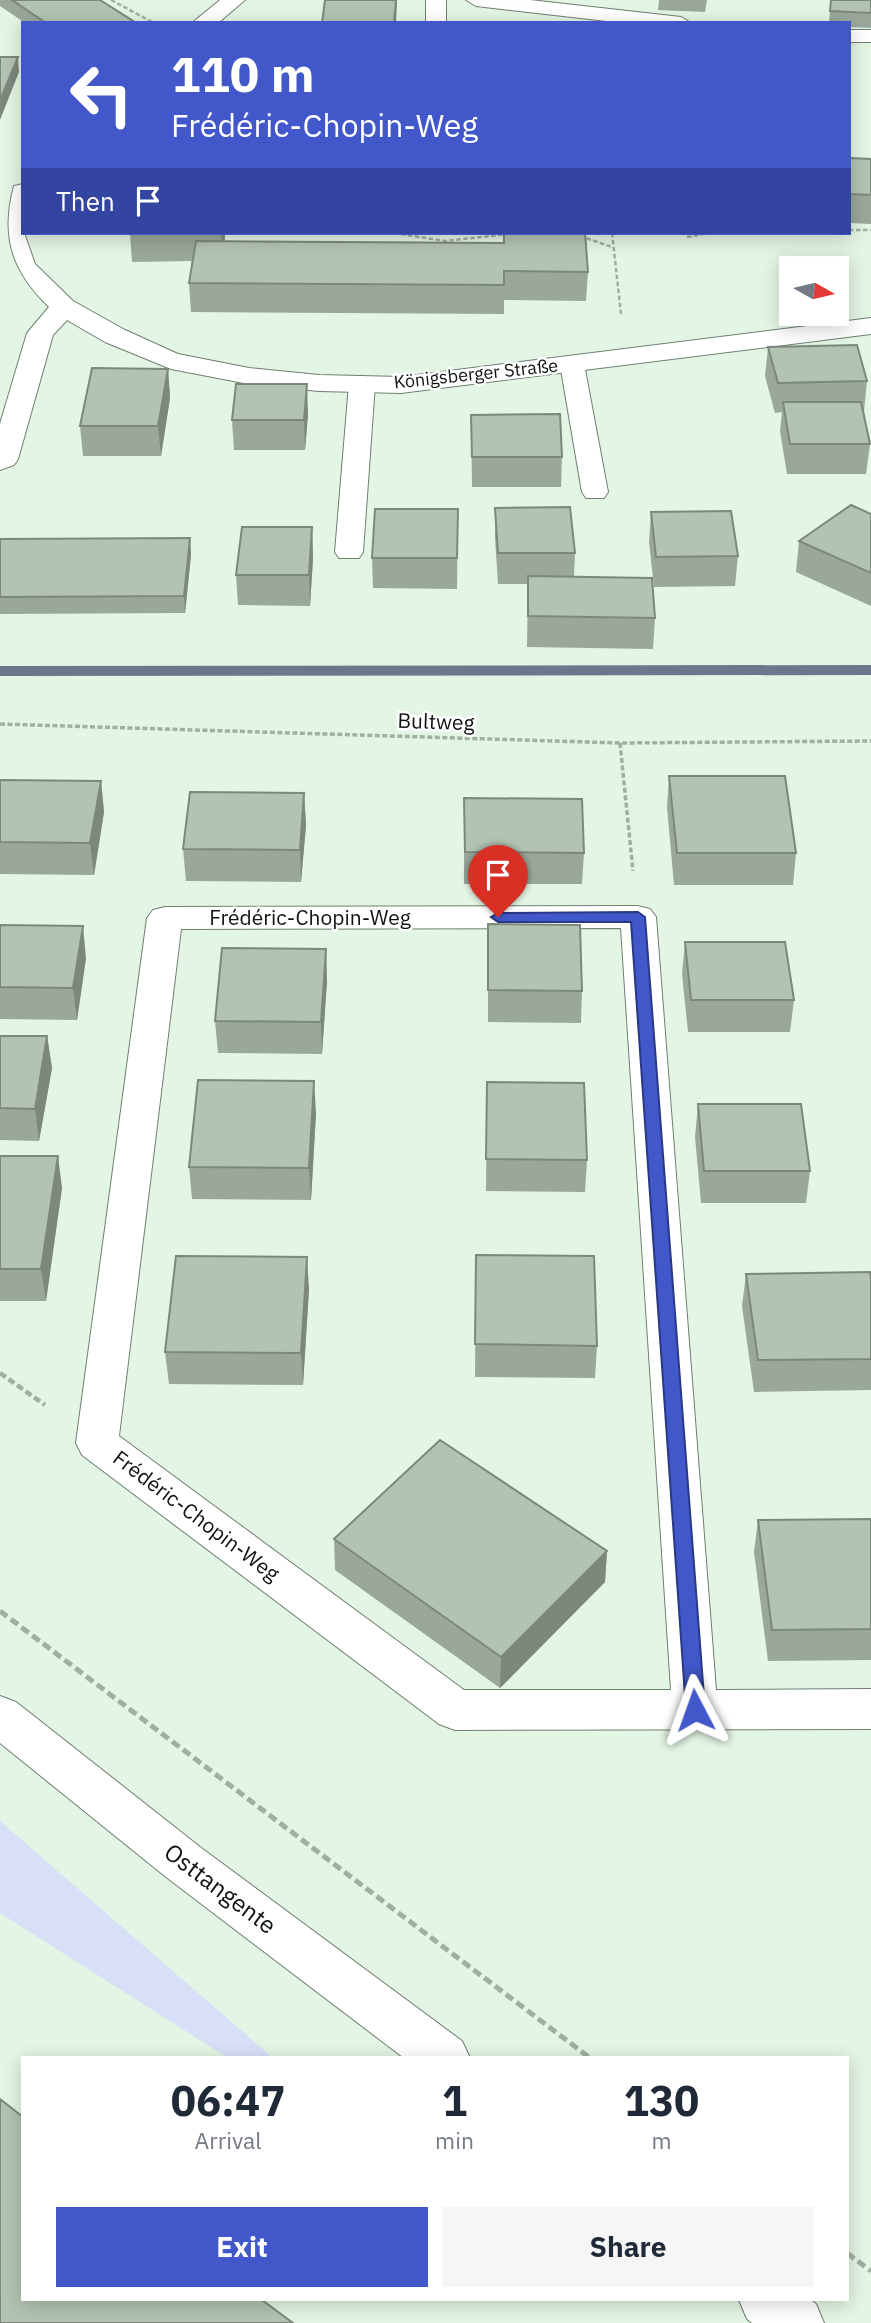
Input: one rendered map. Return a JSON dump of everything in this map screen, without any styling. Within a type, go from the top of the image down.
[{"type":"street","points":[[206,21],[234,0]]},
{"type":"street","name":"Königsberger Straße","points":[[21,195],[4,227],[23,267],[64,307],[115,336],[171,361],[249,376],[401,385],[871,326]]},
{"type":"street","points":[[0,461],[4,459],[40,333],[64,307]]},
{"type":"street","points":[[638,917],[695,1710],[871,1709]]},
{"type":"street","name":"Frédéric-Chopin-Weg","points":[[638,917],[165,918],[97,1443],[455,1710],[695,1710]]},
{"type":"street","name":"Osttangente","points":[[0,1716],[183,1861],[441,2056]]},
{"type":"street","points":[[766,2301],[797,2323]]},
{"type":"lane","points":[[436,0],[436,21]]},
{"type":"lane","points":[[476,0],[663,21]]},
{"type":"lane","points":[[851,36],[871,36]]},
{"type":"lane","points":[[572,364],[595,492]]},
{"type":"lane","points":[[349,552],[362,384]]},
{"type":"path","points":[[111,0],[150,21]]},
{"type":"path","points":[[851,230],[871,230]]},
{"type":"path","points":[[407,235],[445,241],[501,235]]},
{"type":"path","points":[[612,235],[621,318]]},
{"type":"path","points":[[687,237],[698,235]]},
{"type":"path","points":[[577,236],[590,237],[612,247]]},
{"type":"path","name":"Bultweg","points":[[0,724],[620,743],[871,741]]},
{"type":"path","points":[[620,743],[638,917]]},
{"type":"path","points":[[0,1611],[587,2056]]},
{"type":"path","points":[[849,2254],[871,2271]]},
{"type":"shaded area","points":[[0,1821],[271,2056],[225,2056],[0,1913]]},
{"type":"building","points":[[12,0],[100,0],[133,21],[43,21]]},
{"type":"building","points":[[325,0],[396,0],[394,21],[322,21]]},
{"type":"building","points":[[831,0],[871,0],[871,13],[830,11]]},
{"type":"building","points":[[0,57],[18,57],[0,100]]},
{"type":"building","points":[[851,158],[871,159],[871,195],[851,194]]},
{"type":"building","points":[[504,235],[585,235],[588,272],[504,271],[504,285],[189,283],[196,241],[504,243]]},
{"type":"building","points":[[857,345],[867,381],[778,383],[768,347]]},
{"type":"building","points":[[92,368],[168,369],[158,426],[80,426]]},
{"type":"building","points":[[236,384],[307,384],[304,420],[232,420]]},
{"type":"building","points":[[783,402],[861,402],[870,444],[790,444]]},
{"type":"building","points":[[560,414],[562,457],[472,457],[471,415]]},
{"type":"building","points":[[851,505],[871,514],[871,573],[799,541]]},
{"type":"building","points":[[570,507],[575,553],[498,553],[495,508]]},
{"type":"building","points":[[375,509],[458,509],[457,558],[372,558]]},
{"type":"building","points":[[731,511],[738,556],[656,557],[651,512]]},
{"type":"building","points":[[242,527],[312,527],[309,575],[236,575]]},
{"type":"building","points":[[190,538],[184,596],[0,597],[0,539]]},
{"type":"building","points":[[528,576],[652,578],[655,618],[528,616]]},
{"type":"building","points":[[669,776],[785,776],[796,853],[677,853]]},
{"type":"building","points":[[0,780],[101,781],[90,843],[0,842]]},
{"type":"building","points":[[190,792],[304,793],[300,850],[183,849]]},
{"type":"building","points":[[464,798],[582,799],[584,853],[465,852]]},
{"type":"building","points":[[488,924],[580,925],[582,991],[488,990]]},
{"type":"building","points":[[0,925],[83,926],[73,988],[0,987]]},
{"type":"building","points":[[685,942],[785,942],[794,1000],[691,1000]]},
{"type":"building","points":[[222,948],[326,949],[321,1022],[215,1021]]},
{"type":"building","points":[[0,1036],[47,1036],[35,1109],[0,1108]]},
{"type":"building","points":[[198,1080],[314,1081],[309,1168],[189,1167]]},
{"type":"building","points":[[487,1082],[584,1083],[587,1160],[486,1159]]},
{"type":"building","points":[[698,1104],[801,1104],[810,1171],[704,1171]]},
{"type":"building","points":[[0,1156],[58,1156],[41,1269],[0,1269]]},
{"type":"building","points":[[476,1255],[594,1256],[597,1346],[475,1344]]},
{"type":"building","points":[[176,1256],[307,1257],[301,1353],[165,1352]]},
{"type":"building","points":[[870,1272],[871,1359],[758,1360],[746,1274]]},
{"type":"building","points":[[440,1440],[607,1551],[501,1657],[334,1539]]},
{"type":"building","points":[[871,1519],[871,1629],[772,1630],[758,1520]]},
{"type":"building","points":[[0,2099],[21,2115],[21,2301],[263,2301],[293,2323],[0,2323]]},
{"type":"waterway","points":[[0,671],[871,670]]},
{"type":"route","points":[[498,917],[638,917],[695,1710]]}]
